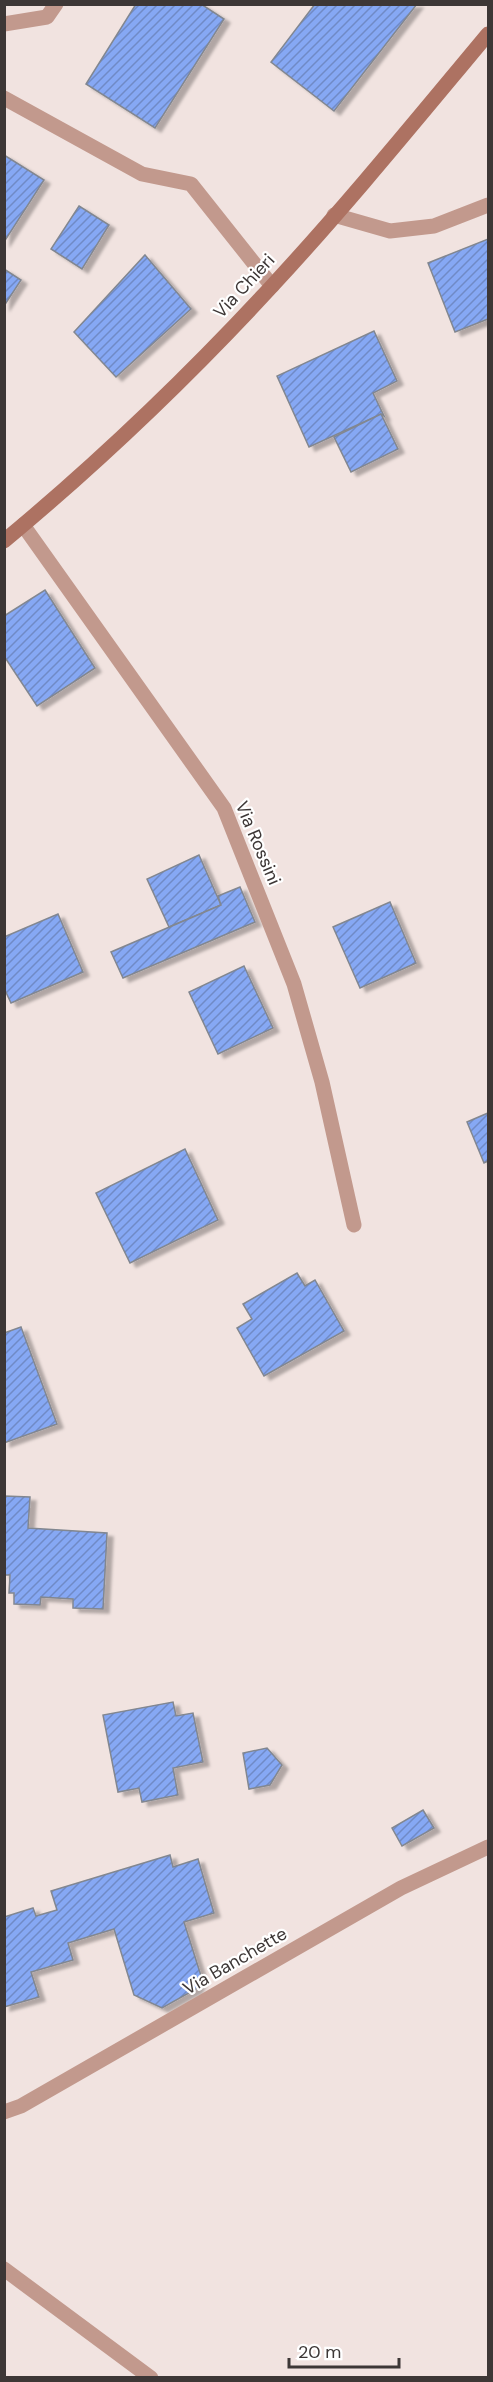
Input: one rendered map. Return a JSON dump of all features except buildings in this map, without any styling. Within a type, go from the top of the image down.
[{"type":"main road","name":"Via Chieri","points":[[4,540],[173,390],[272,286],[489,34]]},
{"type":"street","points":[[4,24],[47,17],[56,4]]},
{"type":"street","points":[[4,98],[141,174],[191,184],[272,286]]},
{"type":"street","points":[[334,215],[390,231],[434,226],[489,206]]},
{"type":"street","name":"Via Rossini","points":[[23,525],[224,808],[294,984],[322,1082],[354,1225]]},
{"type":"street","name":"Via Banchette","points":[[4,2112],[32,2100],[401,1888],[489,1847]]},
{"type":"street","points":[[4,2269],[151,2378]]}]
